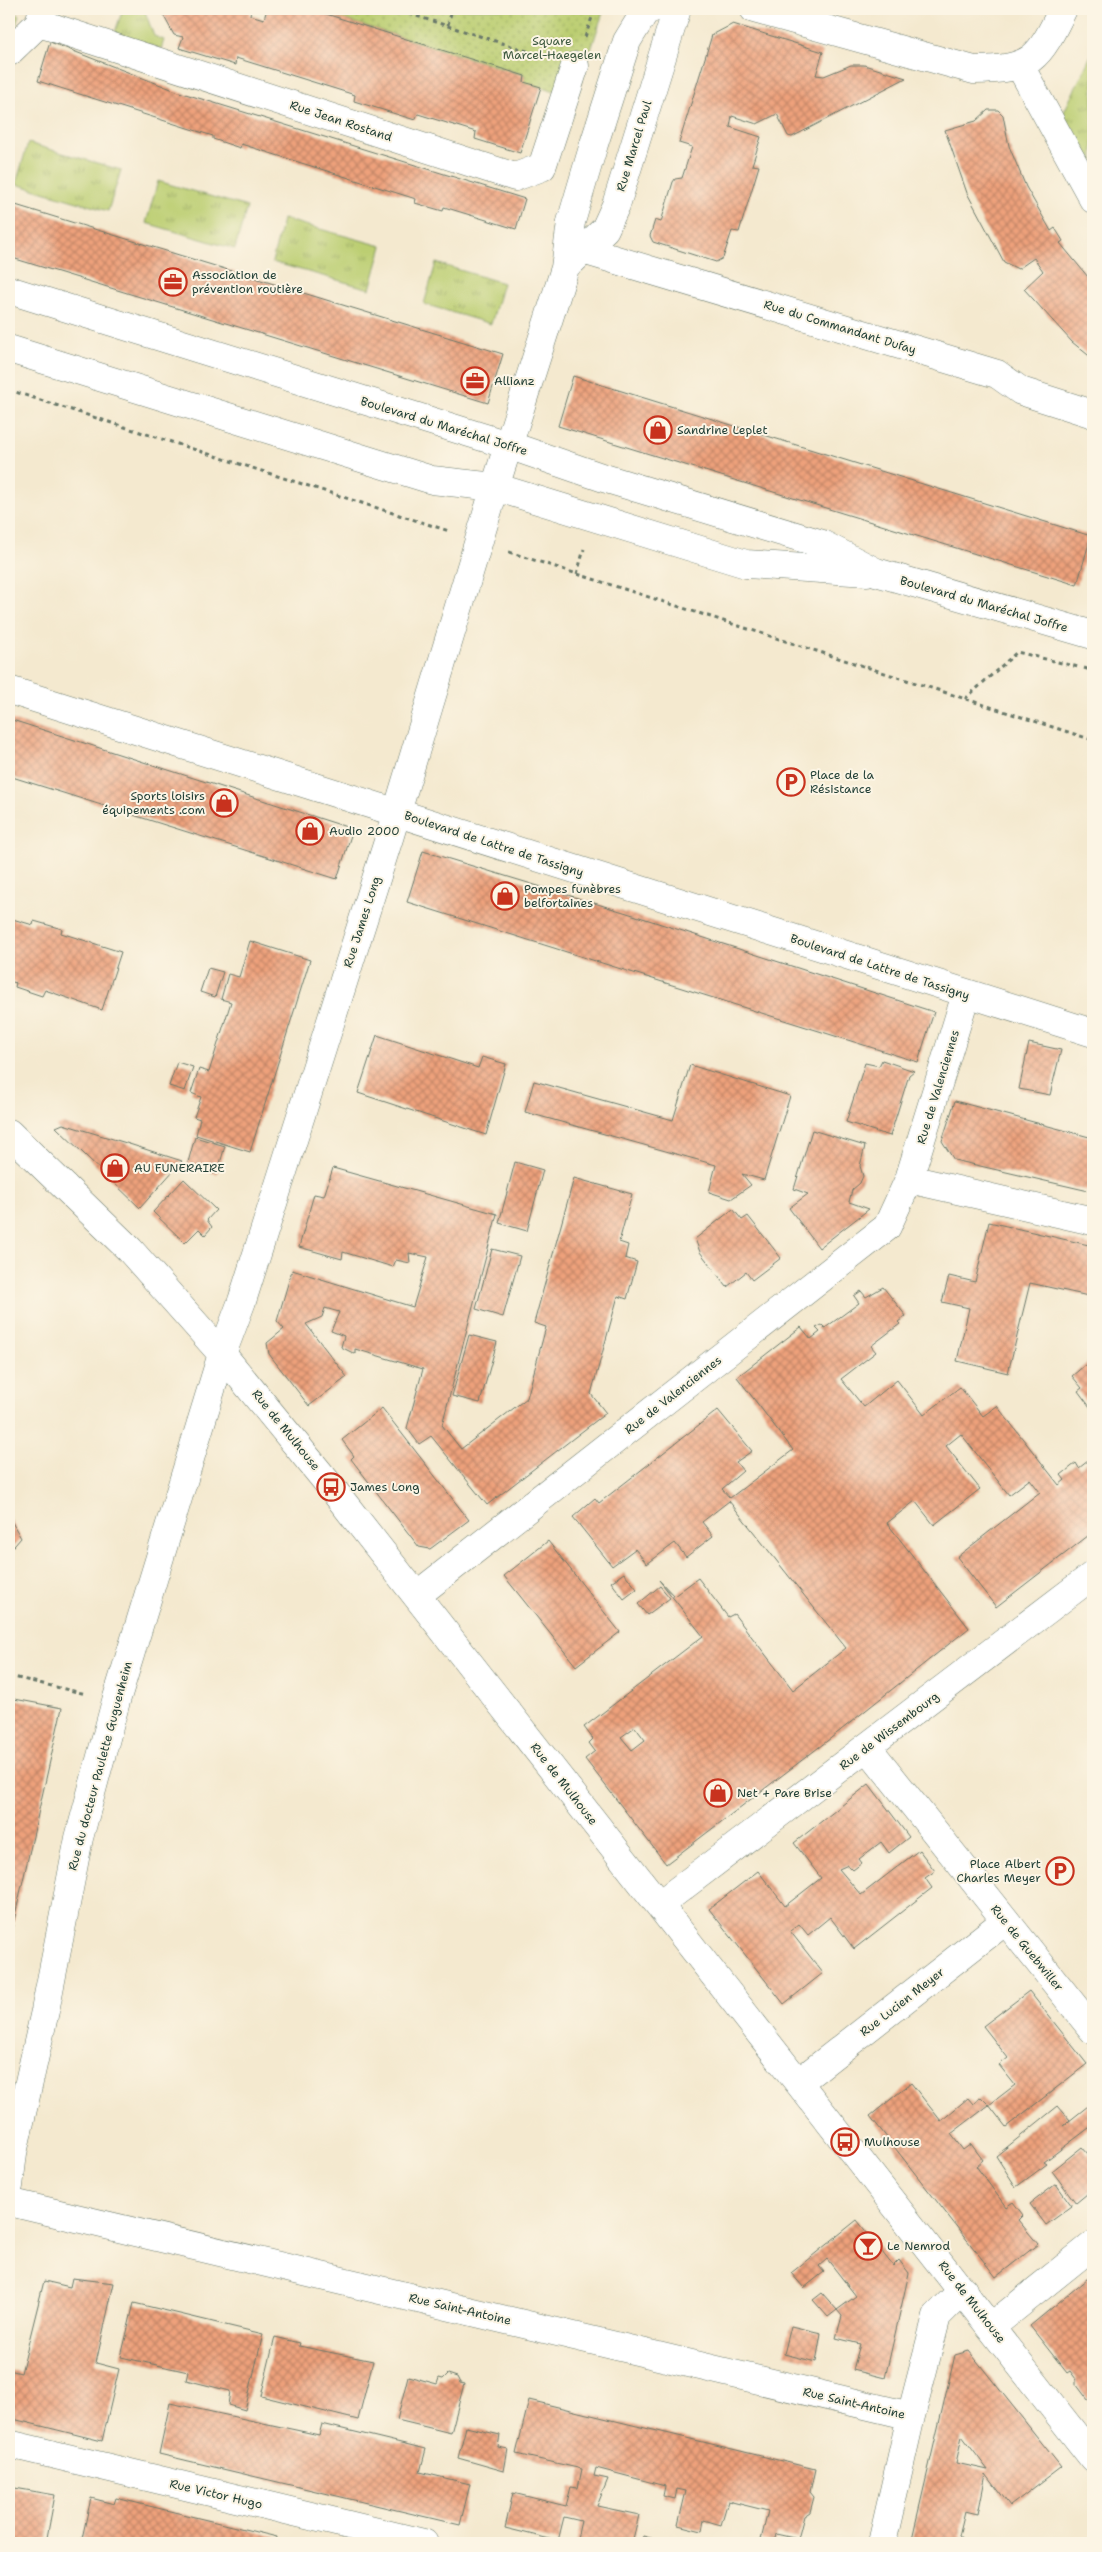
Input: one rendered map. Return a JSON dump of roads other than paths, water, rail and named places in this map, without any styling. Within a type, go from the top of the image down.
[{"type":"street","name":"Rue Marcel Paul","points":[[495,487],[574,259],[572,222],[627,41],[646,10],[652,9]]},
{"type":"street","name":"Rue Marcel Paul","points":[[574,259],[605,229],[616,205],[677,9]]},
{"type":"street","points":[[754,9],[974,70],[1020,66],[1046,44],[1063,9]]},
{"type":"street","points":[[9,52],[41,16]]},
{"type":"street","name":"Rue Jean Rostand","points":[[41,16],[516,176],[542,167],[575,66]]},
{"type":"street","points":[[1020,66],[1093,199]]},
{"type":"street","name":"Rue du Commandant Dufay","points":[[574,259],[997,374],[1021,391],[1093,414]]},
{"type":"street","name":"Boulevard du Maréchal Joffre","points":[[9,290],[508,446],[604,478],[822,544],[876,572],[1093,635]]},
{"type":"street","name":"Boulevard du Maréchal Joffre","points":[[9,349],[432,480],[495,487],[746,564],[876,572]]},
{"type":"street","name":"Rue James Long","points":[[222,1354],[242,1301],[396,812],[495,487]]},
{"type":"street","name":"Boulevard de Lattre de Tassigny","points":[[9,690],[1093,1033]]},
{"type":"street","name":"Rue de Valenciennes","points":[[417,1595],[888,1227],[909,1179],[966,994]]},
{"type":"street","name":"Rue de Mulhouse","points":[[9,1133],[130,1250],[222,1354],[417,1595],[1093,2458]]},
{"type":"street","points":[[909,1179],[1093,1221]]},
{"type":"street","name":"Rue du docteur Paulette Guguenheim","points":[[9,2186],[13,2153],[45,2011],[79,1838],[116,1701],[222,1354]]},
{"type":"street","name":"Rue de Wissembourg","points":[[660,1904],[868,1748],[1093,1575]]},
{"type":"street","name":"Rue de Guebwiller","points":[[868,1748],[1093,2030]]},
{"type":"street","name":"Rue Lucien Meyer","points":[[799,2082],[1005,1921]]},
{"type":"street","name":"Rue Saint-Antoine","points":[[9,2202],[910,2416]]},
{"type":"street","points":[[991,2328],[1093,2245]]},
{"type":"street","points":[[882,2543],[910,2416],[937,2316],[963,2290]]},
{"type":"street","name":"Rue Victor Hugo","points":[[9,2444],[424,2543]]},
{"type":"place","name":"Association de prévention routière","points":[[173,282]]},
{"type":"place","name":"Allianz","points":[[475,381]]},
{"type":"place","name":"Sandrine Leplet","points":[[658,430]]},
{"type":"place","name":"Place de la Résistance","points":[[791,782]]},
{"type":"place","name":"Sports loisirs équipements .com","points":[[224,803]]},
{"type":"place","name":"Audio 2000","points":[[310,831]]},
{"type":"place","name":"Pompes funèbres belfortaines","points":[[505,896]]},
{"type":"place","name":"AU FUNERAIRE","points":[[115,1168]]},
{"type":"place","name":"James Long","points":[[331,1487]]},
{"type":"place","name":"Net + Pare Brise","points":[[718,1793]]},
{"type":"place","name":"Place Albert Charles Meyer","points":[[1060,1871]]},
{"type":"place","name":"Mulhouse","points":[[845,2142]]},
{"type":"place","name":"Le Nemrod","points":[[868,2246]]},
{"type":"park label","name":"Square Marcel-Haegelen","points":[[552,48]]}]
